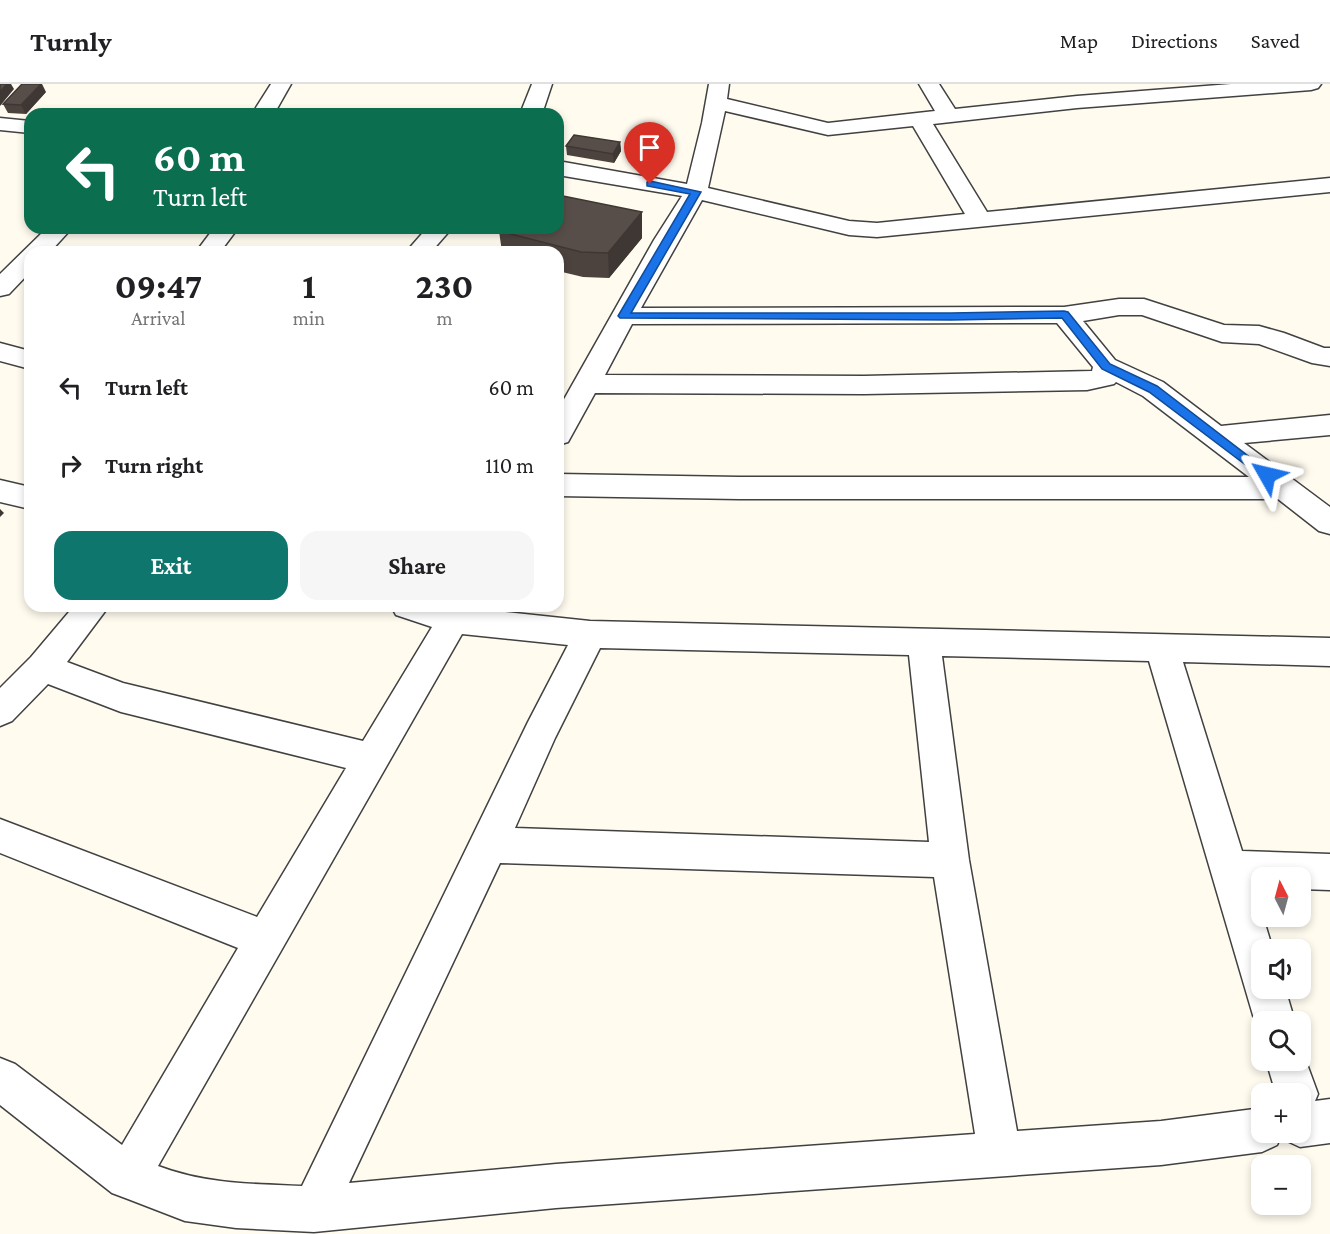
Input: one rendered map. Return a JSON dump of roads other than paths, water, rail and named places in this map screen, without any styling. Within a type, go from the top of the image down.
[{"type":"street","points":[[267,108],[281,84]]},
{"type":"street","points":[[533,108],[542,84]]},
{"type":"street","points":[[929,84],[948,115]]},
{"type":"street","points":[[564,424],[623,316],[696,192],[717,94],[828,129],[1077,102],[1311,84]]},
{"type":"street","points":[[919,118],[980,219]]},
{"type":"street","points":[[0,124],[24,126]]},
{"type":"street","points":[[564,169],[696,192],[849,228],[889,229],[1330,185]]},
{"type":"street","points":[[42,246],[54,234]]},
{"type":"street","points":[[424,246],[434,234]]},
{"type":"street","points":[[0,288],[24,264]]},
{"type":"street","points":[[623,316],[951,317],[1064,315],[1119,307],[1144,308],[1222,333],[1258,335],[1275,339],[1321,357],[1330,357]]},
{"type":"street","points":[[1064,315],[1106,366],[1153,389],[1284,488],[1326,516]]},
{"type":"street","points":[[0,352],[24,358]]},
{"type":"street","points":[[585,384],[864,385],[1087,381],[1104,378],[1106,366]]},
{"type":"street","points":[[1216,436],[1330,425]]},
{"type":"street","points":[[564,485],[739,488],[1284,488]]},
{"type":"street","points":[[0,491],[24,497]]},
{"type":"street","points":[[6,696],[43,667],[88,612]]},
{"type":"street","points":[[128,1178],[318,848],[458,613],[590,634],[924,644],[1330,652]]},
{"type":"street","points":[[314,1209],[489,845],[540,733],[590,634]]},
{"type":"street","points":[[924,644],[950,860],[1000,1156]]},
{"type":"street","points":[[1162,648],[1251,942]]},
{"type":"street","points":[[43,667],[121,697],[372,759]]},
{"type":"street","points":[[0,836],[267,940]]},
{"type":"street","points":[[489,845],[950,860]]},
{"type":"street","points":[[1228,868],[1330,872]]},
{"type":"street","points":[[0,1079],[128,1178],[185,1199],[236,1206],[314,1209],[556,1186],[1161,1143],[1251,1131]]}]
